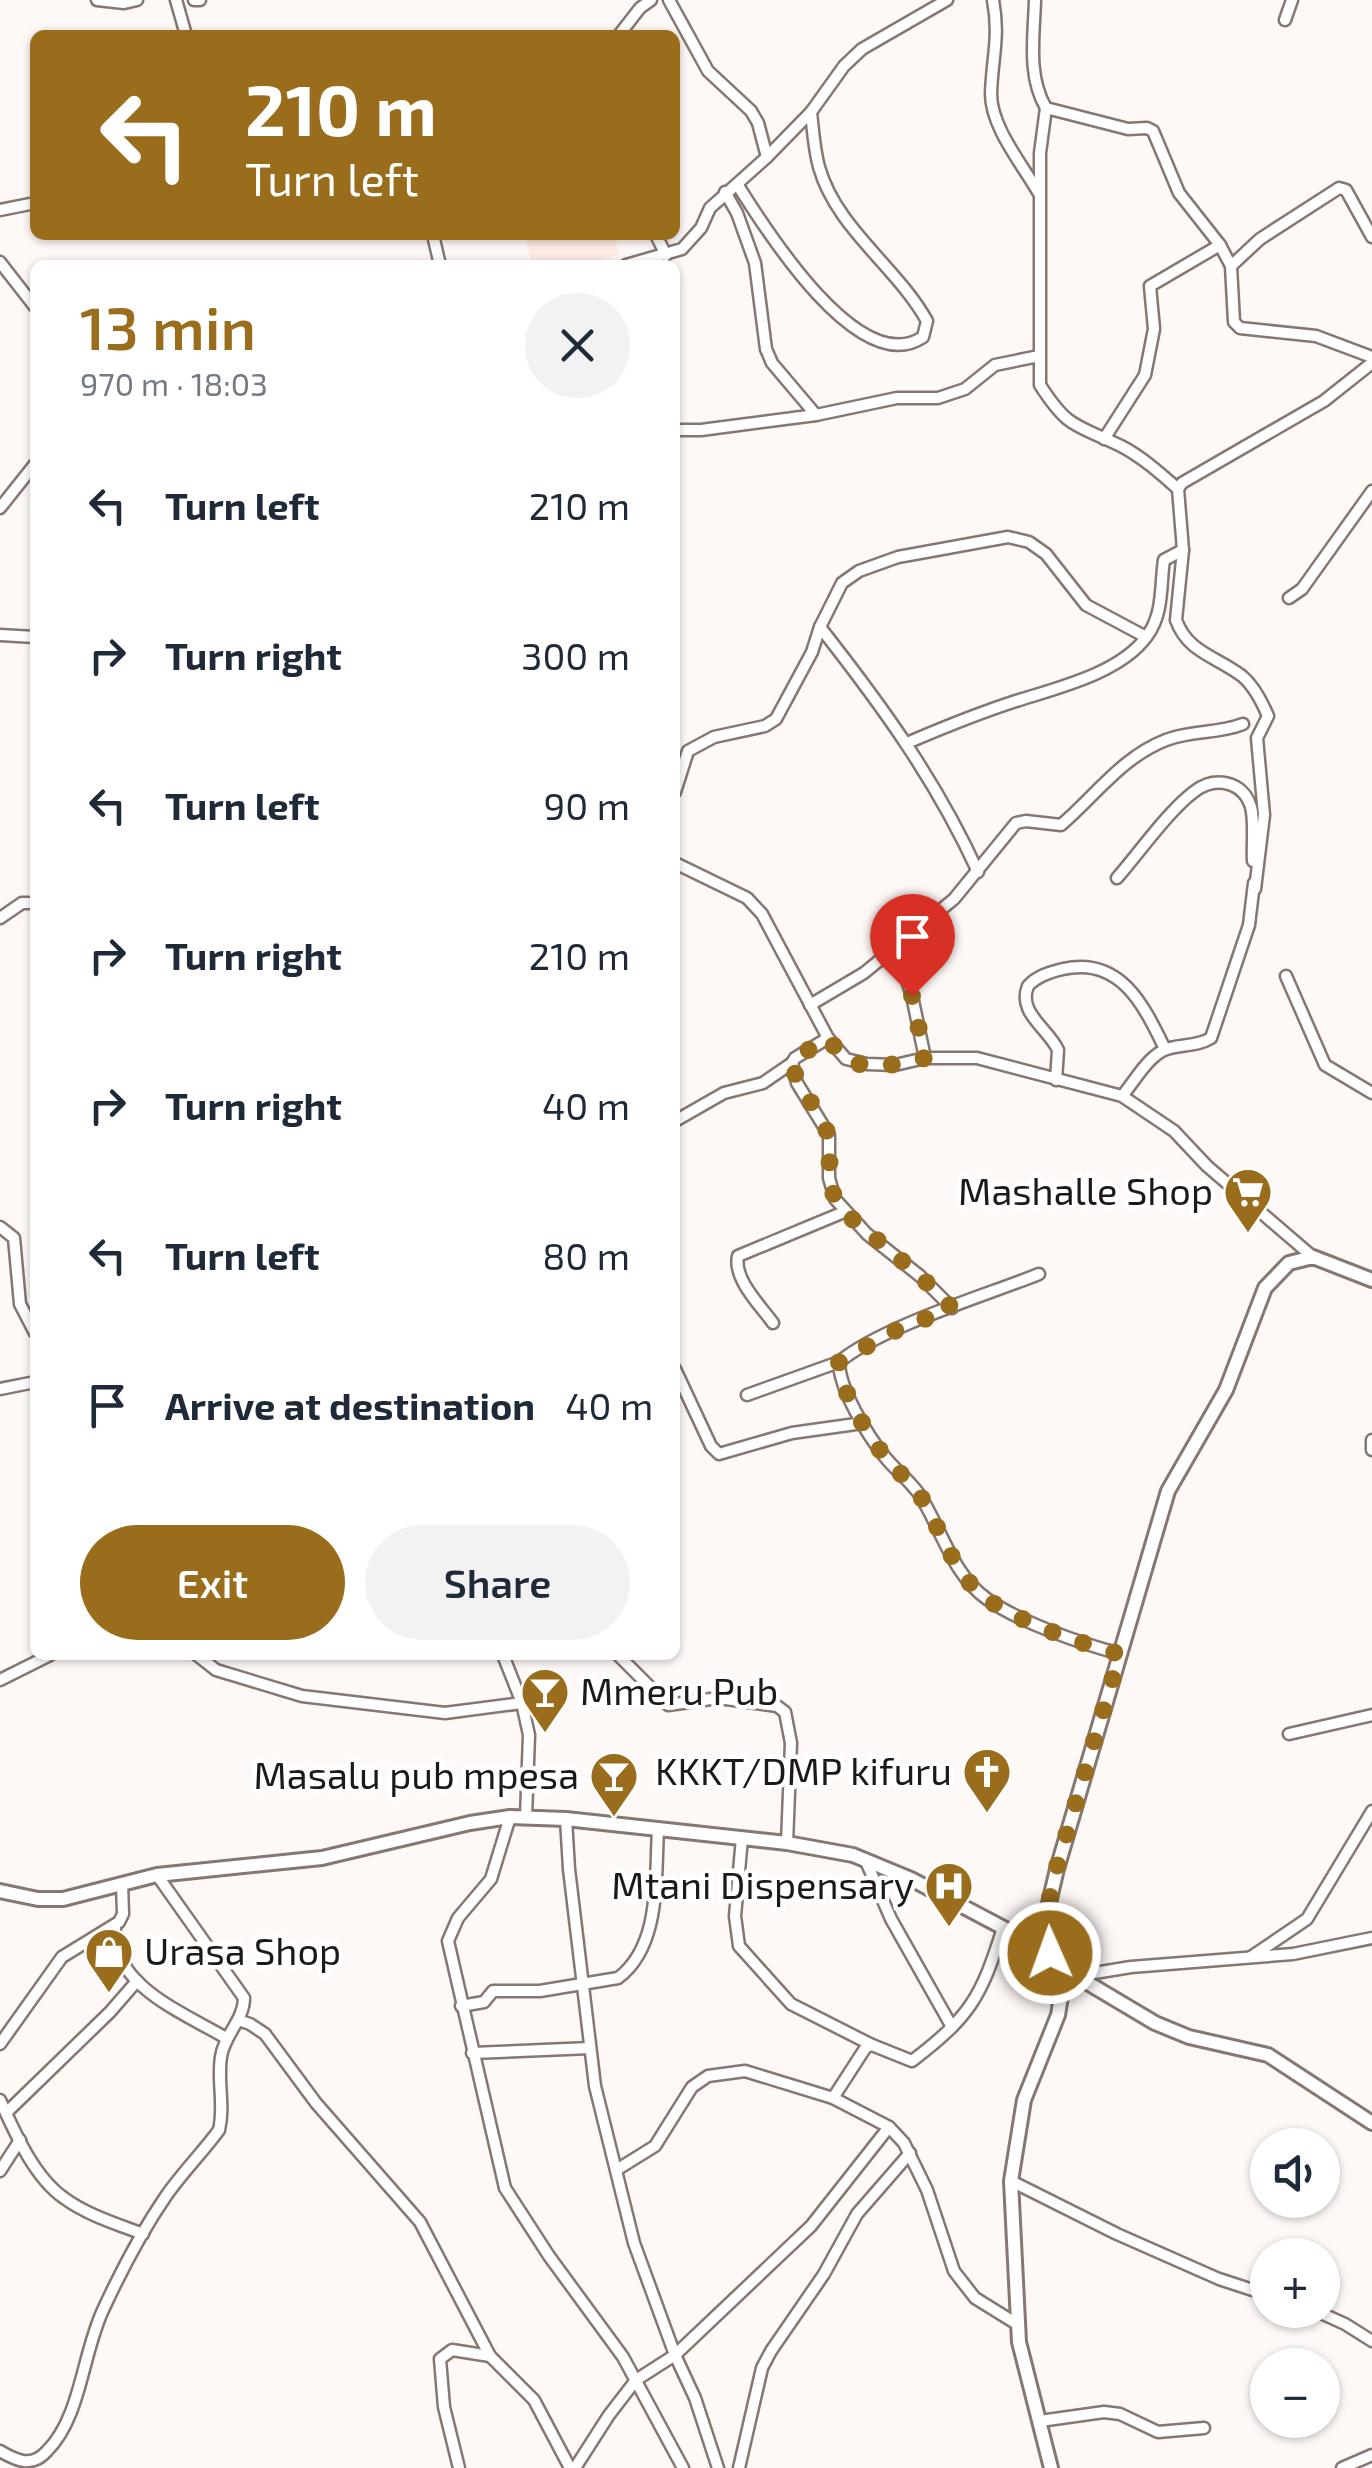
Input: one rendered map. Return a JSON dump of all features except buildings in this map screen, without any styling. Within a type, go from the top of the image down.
[{"type":"street","points":[[98,0],[137,0]]},
{"type":"street","points":[[176,0],[185,30]]},
{"type":"street","points":[[623,30],[651,0]]},
{"type":"street","points":[[669,0],[708,70],[751,111],[767,157]]},
{"type":"street","points":[[646,260],[682,249],[692,240],[710,208],[811,112],[862,49],[947,0]]},
{"type":"street","points":[[993,0],[998,24],[991,95],[994,111],[1039,192]]},
{"type":"street","points":[[1035,0],[1034,71],[1046,108],[1039,192],[1040,385],[1056,409],[1074,426],[1150,464],[1178,489]]},
{"type":"street","points":[[1285,20],[1292,0]]},
{"type":"street","points":[[1046,108],[1128,129],[1150,128],[1180,193],[1220,245],[1231,266],[1231,314],[1240,328],[1316,336],[1372,360],[1324,401],[1182,482],[1178,489],[1184,550],[1176,620],[1198,652],[1246,679],[1268,716],[1257,738],[1264,815],[1244,942],[1211,1038],[1165,1049],[1122,1096]]},
{"type":"street","points":[[737,184],[788,260],[845,320],[884,341],[906,344],[922,337],[927,322],[918,305],[849,222],[826,186],[815,148],[811,112]]},
{"type":"street","points":[[1231,266],[1260,239],[1339,188],[1346,190],[1356,204],[1372,237]]},
{"type":"street","points":[[725,192],[755,264],[766,349],[772,362],[816,415]]},
{"type":"street","points":[[0,210],[30,204]]},
{"type":"street","points":[[658,240],[666,255]]},
{"type":"street","points":[[1104,439],[1145,376],[1154,329],[1150,286],[1220,245]]},
{"type":"street","points":[[0,262],[30,301]]},
{"type":"street","points":[[680,430],[816,415],[897,398],[938,398],[965,389],[994,365],[1039,356]]},
{"type":"street","points":[[0,508],[30,470]]},
{"type":"street","points":[[1289,598],[1302,589],[1372,491]]},
{"type":"street","points":[[680,776],[688,751],[714,737],[765,726],[776,719],[812,652],[842,583],[849,576],[898,556],[1008,537],[1029,542],[1046,554],[1086,605],[1146,637]]},
{"type":"street","points":[[907,743],[1086,680],[1146,637],[1160,603],[1164,560],[1184,550]]},
{"type":"street","points":[[820,628],[874,696],[939,792],[978,872]]},
{"type":"street","points":[[0,635],[30,637]]},
{"type":"street","points":[[810,1005],[864,974],[954,898],[1016,823],[1026,820],[1060,824],[1113,773],[1166,740],[1244,724]]},
{"type":"street","points":[[1117,878],[1195,791],[1224,782],[1241,789],[1251,807],[1255,889]]},
{"type":"street","points":[[680,864],[747,898],[762,914],[828,1038],[846,1059],[895,1065],[925,1058],[976,1058],[1122,1096],[1174,1130],[1207,1166],[1313,1258],[1372,1280]]},
{"type":"street","points":[[0,918],[22,903],[30,903]]},
{"type":"street","points":[[896,946],[925,1058]]},
{"type":"street","points":[[1056,1080],[1058,1050],[1029,1013],[1025,1001],[1028,986],[1049,973],[1086,966],[1116,977],[1146,1010],[1165,1049]]},
{"type":"street","points":[[1286,976],[1326,1065],[1372,1094]]},
{"type":"street","points":[[680,1118],[724,1093],[763,1083],[828,1038]]},
{"type":"street","points":[[792,1063],[797,1083],[829,1135],[830,1188],[844,1212],[952,1308]]},
{"type":"street","points":[[773,1323],[742,1279],[736,1267],[738,1256],[844,1212]]},
{"type":"street","points":[[0,1227],[14,1238],[20,1304],[30,1323]]},
{"type":"street","points":[[1051,2468],[1017,2324],[1011,2180],[1024,2100],[1058,2015],[1061,1996],[1046,1916],[1056,1870],[1168,1491],[1226,1390],[1265,1288],[1289,1263],[1313,1258]]},
{"type":"street","points":[[747,1395],[839,1362],[892,1332],[1039,1274]]},
{"type":"street","points":[[839,1362],[839,1372],[863,1423],[883,1455],[919,1494],[952,1558],[985,1598],[1081,1644],[1120,1654]]},
{"type":"street","points":[[680,1380],[719,1454],[792,1433],[863,1423]]},
{"type":"street","points":[[0,1389],[30,1383]]},
{"type":"street","points":[[1372,1440],[1372,1450]]},
{"type":"street","points":[[0,1680],[40,1660]]},
{"type":"street","points":[[203,1660],[216,1670],[302,1696],[445,1712],[522,1703]]},
{"type":"street","points":[[505,1660],[530,1735],[526,1817]]},
{"type":"street","points":[[623,1660],[668,1705],[718,1698],[778,1706],[785,1712],[791,1743],[786,1843]]},
{"type":"street","points":[[1289,1734],[1372,1716]]},
{"type":"street","points":[[1250,1958],[1308,1919],[1372,1810]]},
{"type":"street","points":[[0,1890],[38,1899],[64,1899],[158,1875],[322,1858],[510,1817],[566,1819],[786,1843],[865,1859],[911,1879],[1050,1953]]},
{"type":"street","points":[[510,1817],[492,1879],[452,1927],[448,1942],[505,2188],[549,2256],[602,2324],[683,2468]]},
{"type":"street","points":[[566,1819],[594,2086],[618,2168],[627,2220],[675,2355],[696,2398],[718,2468]]},
{"type":"street","points":[[460,2006],[484,2002],[493,1991],[540,1991],[618,1978],[635,1962],[648,1936],[658,1830]]},
{"type":"street","points":[[742,1838],[735,1916],[739,1946],[791,2004],[809,2016],[912,2061],[974,2004],[1004,1928]]},
{"type":"street","points":[[865,1859],[952,2028]]},
{"type":"street","points":[[0,2451],[34,2464],[46,2453],[71,2414],[90,2338],[143,2234],[164,2199],[219,2130],[219,2076],[226,2038],[244,2004],[241,1989],[158,1875]]},
{"type":"street","points":[[122,1883],[123,1914],[115,1928],[115,1953],[122,1966],[137,1981],[226,2038]]},
{"type":"street","points":[[0,2044],[62,1957],[115,1928]]},
{"type":"street","points":[[1076,1976],[1130,1966],[1293,1954],[1372,1938]]},
{"type":"street","points":[[1056,1971],[1076,1976],[1155,2023],[1188,2036],[1268,2055],[1372,2124]]},
{"type":"street","points":[[6,2113],[137,1981]]},
{"type":"street","points":[[238,2020],[265,2034],[316,2103],[420,2222],[490,2356],[534,2400],[572,2468],[636,2380],[675,2355],[811,2226],[889,2127]]},
{"type":"street","points":[[834,2098],[861,2051],[872,2045]]},
{"type":"street","points":[[472,2053],[590,2048]]},
{"type":"street","points":[[618,2168],[656,2146],[692,2086],[708,2076],[745,2071],[834,2098],[889,2127],[910,2152],[954,2271],[976,2298],[1017,2324]]},
{"type":"street","points":[[0,2100],[45,2180],[61,2196],[143,2234]]},
{"type":"street","points":[[0,2171],[20,2140]]},
{"type":"street","points":[[739,2468],[762,2368],[771,2350],[824,2274],[857,2214],[910,2152]]},
{"type":"street","points":[[1011,2180],[1117,2234],[1250,2289]]},
{"type":"street","points":[[1340,2324],[1372,2341]]},
{"type":"street","points":[[460,2468],[444,2407],[440,2359],[452,2350],[490,2356]]},
{"type":"street","points":[[1040,2420],[1104,2412],[1120,2414],[1158,2432],[1204,2428]]},
{"type":"street","points":[[1342,2468],[1372,2454]]},
{"type":"shaded area","points":[[526,240],[615,240],[619,255],[598,260],[531,260]]},
{"type":"place","name":"Mashalle Shop","points":[[1248,1234]]},
{"type":"place","name":"Mmeru Pub","points":[[545,1734]]},
{"type":"place","name":"KKKT/DMP kifuru","points":[[987,1814]]},
{"type":"place","name":"Masalu pub mpesa","points":[[614,1818]]},
{"type":"place","name":"Mtani Dispensary","points":[[949,1928]]},
{"type":"place","name":"Urasa Shop","points":[[109,1994]]},
{"type":"route","points":[[912,996],[925,1058],[895,1065],[866,1064],[846,1059],[828,1038],[795,1058],[793,1070],[829,1135],[829,1178],[835,1199],[867,1234],[920,1276],[952,1308],[892,1332],[839,1362],[839,1372],[863,1423],[883,1455],[919,1494],[952,1558],[985,1598],[1081,1644],[1120,1654],[1056,1870],[1046,1916],[1050,1953]]}]
